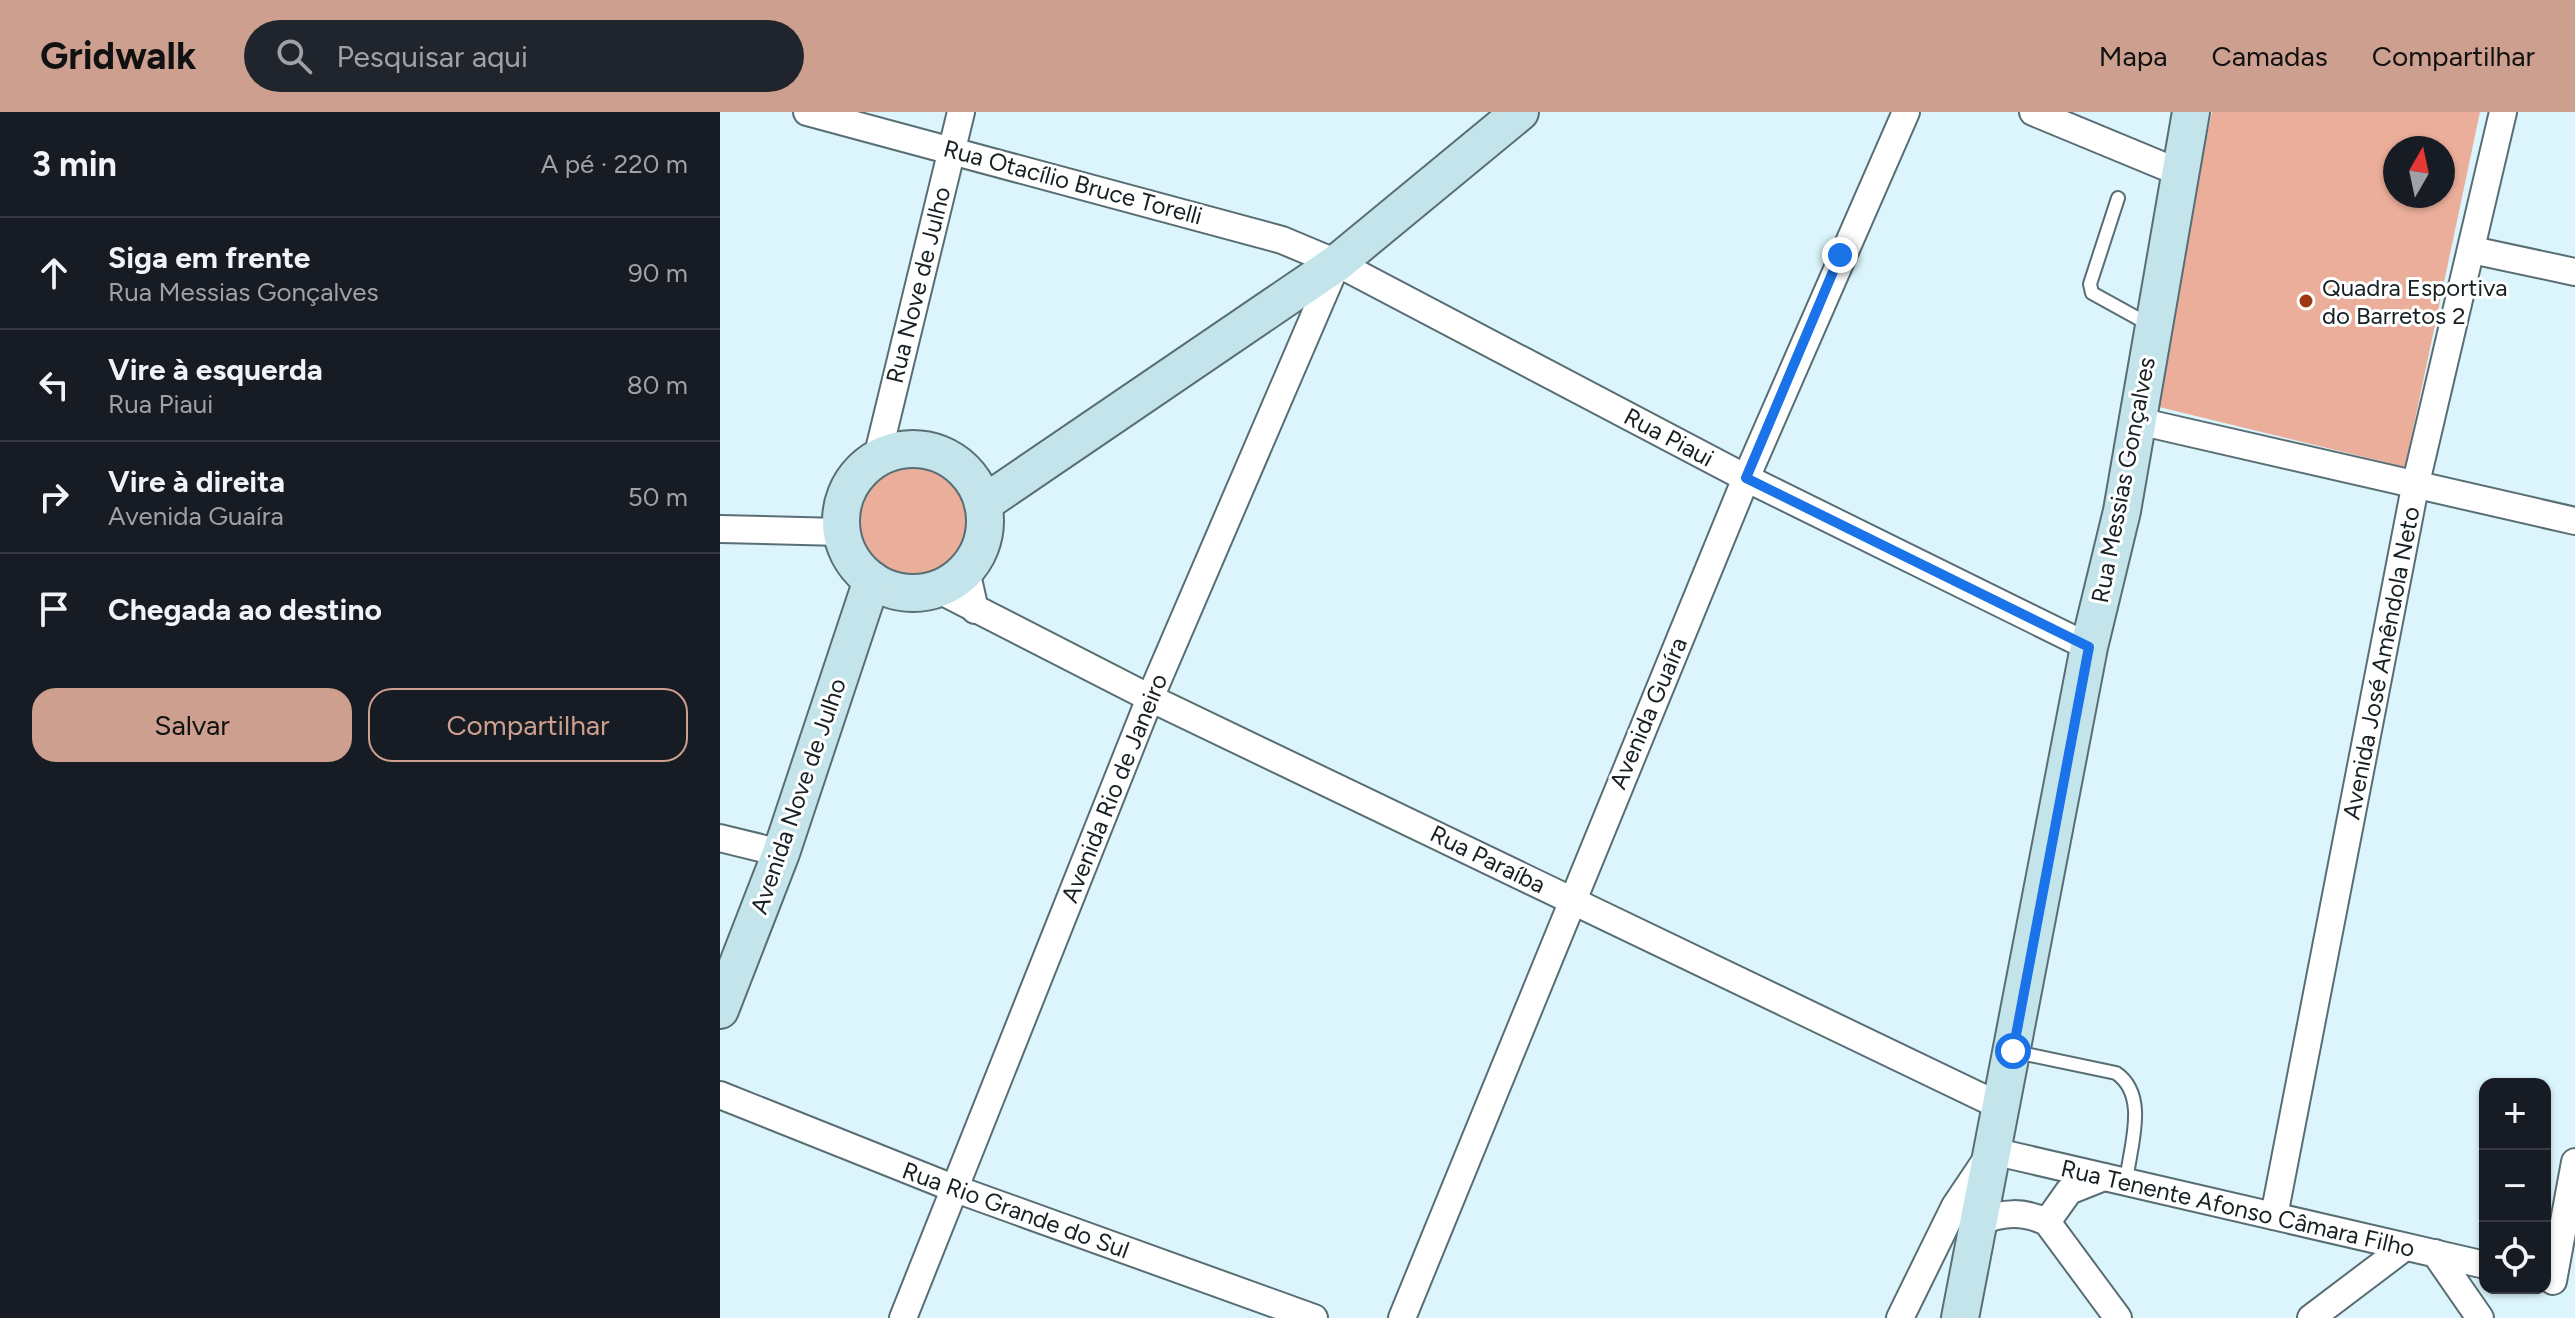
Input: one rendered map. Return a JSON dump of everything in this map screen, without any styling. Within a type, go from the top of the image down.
[{"type":"street","name":"Rua Otacílio Bruce Torelli","points":[[807,112],[952,148],[1282,240],[1337,263]]},
{"type":"street","name":"Rua Nove de Julho","points":[[877,458],[961,112]]},
{"type":"street","points":[[983,504],[1337,263],[1520,112]]},
{"type":"street","name":"Avenida Guaíra","points":[[1402,1318],[1746,478],[1906,112]]},
{"type":"street","points":[[2033,112],[2178,172]]},
{"type":"street","name":"Rua Messias Gonçalves","points":[[1960,1318],[2089,647],[2122,511],[2178,172],[2191,112]]},
{"type":"street","name":"Avenida José Amêndola Neto","points":[[2274,1216],[2415,487],[2503,112]]},
{"type":"street","points":[[2472,250],[2575,272]]},
{"type":"street","name":"Rua Piaui","points":[[1337,263],[1746,478],[2089,647]]},
{"type":"street","name":"Avenida Rio de Janeiro","points":[[903,1318],[1150,698],[1337,263]]},
{"type":"street","points":[[2138,421],[2415,487],[2575,521]]},
{"type":"street","points":[[901,450],[923,450],[944,455],[968,476],[983,504],[984,536],[978,554],[952,579],[910,593],[872,580],[854,562],[841,532],[841,510],[859,472],[877,458],[901,450]]},
{"type":"street","points":[[720,529],[841,532]]},
{"type":"street","name":"Rua Paraíba","points":[[952,579],[975,610],[1150,698],[2002,1107]]},
{"type":"street","name":"Avenida Nove de Julho","points":[[720,1010],[781,853],[872,580]]},
{"type":"street","points":[[720,838],[781,853]]},
{"type":"street","name":"Rua Rio Grande do Sul","points":[[720,1095],[953,1188],[1314,1318]]},
{"type":"street","points":[[1900,1318],[1955,1206],[1992,1151]]},
{"type":"street","name":"Rua Tenente Afonso Câmara Filho","points":[[1992,1151],[2479,1264]]},
{"type":"street","points":[[2558,1282],[2575,1162]]},
{"type":"street","points":[[2047,1222],[2069,1191],[2115,1180]]},
{"type":"street","points":[[1978,1222],[2011,1213],[2030,1215],[2047,1222],[2118,1318]]},
{"type":"street","points":[[2311,1318],[2405,1247]]},
{"type":"street","points":[[2435,1253],[2480,1318]]},
{"type":"lane","points":[[2118,198],[2090,284],[2092,293],[2153,327]]},
{"type":"lane","points":[[2013,1051],[2123,1077],[2135,1101],[2115,1180]]},
{"type":"shaded area","name":"Quadra Esportiva do Barretos 2","points":[[2212,112],[2480,112],[2405,467],[2151,405]]},
{"type":"shaded area","points":[[911,463],[933,467],[952,480],[965,499],[969,521],[965,543],[952,562],[933,575],[911,579],[889,575],[870,562],[857,543],[853,521],[857,499],[870,480],[889,467]]},
{"type":"place","name":"Quadra Esportiva do Barretos 2","points":[[2306,301]]},
{"type":"route","points":[[1840,255],[1746,478],[2089,647],[2013,1051]]}]
